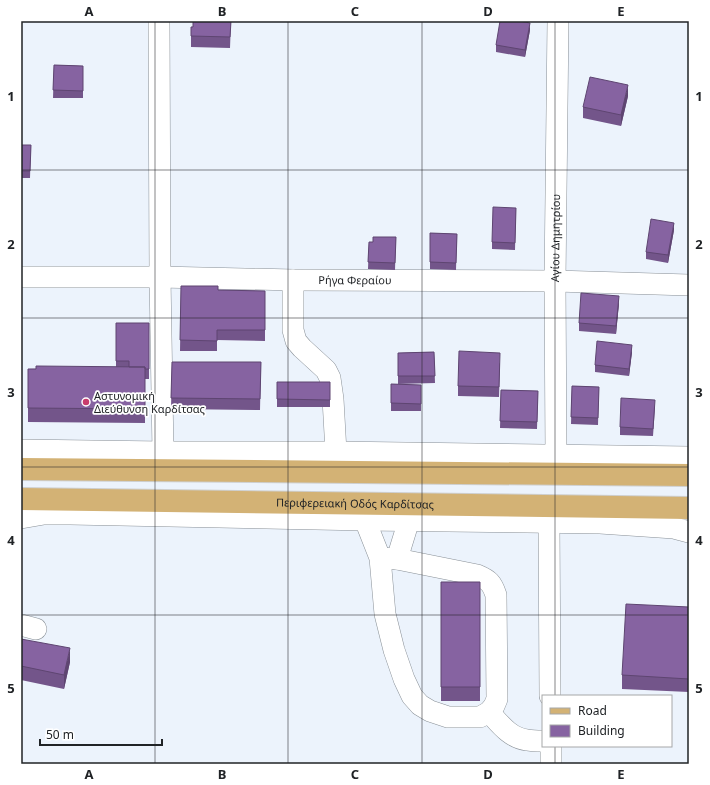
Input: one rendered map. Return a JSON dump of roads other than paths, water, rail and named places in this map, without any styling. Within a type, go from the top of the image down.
[{"type":"main road","points":[[21,469],[689,475]]},
{"type":"main road","name":"Περιφερειακή Οδός Καρδίτσας","points":[[21,499],[689,508]]},
{"type":"street","points":[[159,21],[160,278],[163,452]]},
{"type":"street","name":"Αγίου Δημητρίου","points":[[556,456],[555,281],[558,21]]},
{"type":"street","name":"Ρήγα Φεραίου","points":[[21,277],[555,281],[689,284]]},
{"type":"street","points":[[293,280],[293,330],[296,341],[326,370],[330,378],[333,399],[336,452]]},
{"type":"street","points":[[21,450],[336,452],[689,457]]},
{"type":"street","points":[[21,518],[44,514],[70,514],[600,523],[666,527],[689,532]]},
{"type":"street","points":[[364,520],[389,559],[478,575],[487,579],[493,587],[496,595],[497,699],[489,712],[480,717],[448,717],[439,715],[420,705],[412,696],[404,679],[394,650],[385,614],[389,559],[409,520]]},
{"type":"street","points":[[549,522],[550,695]]},
{"type":"street","points":[[489,712],[508,733],[516,738],[542,741]]},
{"type":"street","points":[[551,747],[551,764]]},
{"type":"place","name":"Αστυνομική Διεύθυνση Καρδίτσας","points":[[86,402]]}]
